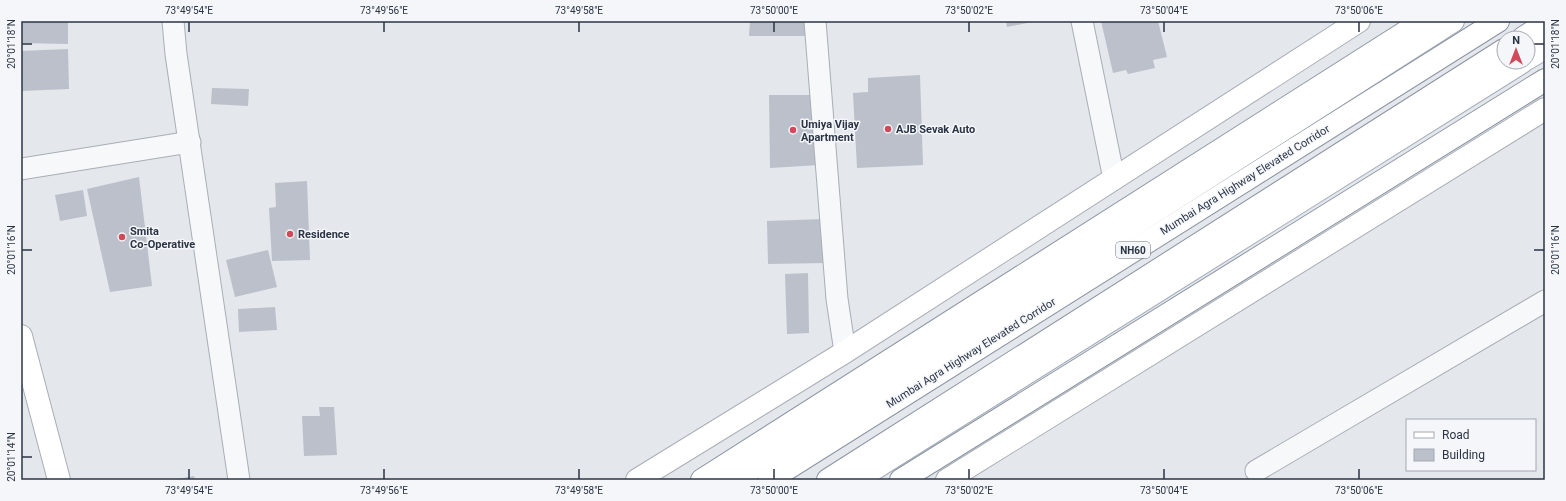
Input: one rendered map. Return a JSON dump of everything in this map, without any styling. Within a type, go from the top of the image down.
[{"type":"main road","points":[[637,480],[845,352],[1358,21]]},
{"type":"main road","points":[[702,480],[1423,21]]},
{"type":"main road","points":[[734,480],[1453,21]]},
{"type":"main road","name":"Mumbai Agra Highway Elevated Corridor","points":[[769,480],[1498,21]]},
{"type":"main road","points":[[1536,30],[1545,24]]},
{"type":"main road","points":[[1536,53],[1545,48]]},
{"type":"main road","name":"NH60","points":[[828,480],[1496,55]]},
{"type":"main road","points":[[856,480],[1509,70]]},
{"type":"main road","points":[[900,480],[1545,80]]},
{"type":"main road","points":[[947,480],[1545,109]]},
{"type":"main road","points":[[21,336],[59,480]]},
{"type":"street","points":[[173,21],[176,54],[239,480]]},
{"type":"street","points":[[815,21],[837,299],[845,352]]},
{"type":"street","points":[[1082,21],[1114,179]]},
{"type":"street","points":[[21,169],[190,142]]},
{"type":"street","points":[[1256,471],[1545,302]]},
{"type":"building","points":[[21,21],[68,21],[68,44],[21,43]]},
{"type":"building","points":[[750,21],[809,21],[808,36],[749,36]]},
{"type":"building","points":[[1006,21],[1032,21],[1032,22],[1007,27]]},
{"type":"building","points":[[1101,21],[1158,21],[1167,57],[1153,60],[1155,68],[1128,74],[1126,70],[1113,73]]},
{"type":"building","points":[[68,49],[69,89],[21,91],[21,51]]},
{"type":"building","name":"AJB Sevak Auto","points":[[920,75],[923,165],[857,168],[853,93],[868,92],[868,78]]},
{"type":"building","points":[[212,88],[249,89],[248,106],[211,104]]},
{"type":"building","name":"Umiya Vijay Apartment","points":[[769,95],[813,95],[819,165],[770,168]]},
{"type":"building","name":"Smita Co-Operative","points":[[139,177],[152,286],[110,292],[87,189]]},
{"type":"building","name":"Residence","points":[[307,181],[310,260],[272,261],[269,208],[276,207],[275,183]]},
{"type":"building","points":[[83,190],[87,216],[60,221],[55,195]]},
{"type":"building","points":[[824,219],[826,263],[768,264],[767,221]]},
{"type":"building","name":"Residence","points":[[268,250],[277,287],[235,297],[226,260]]},
{"type":"building","points":[[808,273],[809,333],[787,334],[785,274]]},
{"type":"building","points":[[275,307],[277,330],[239,332],[238,309]]},
{"type":"building","points":[[319,407],[334,407],[337,455],[304,456],[302,416],[320,416]]},
{"type":"building","points":[[194,476],[195,480],[177,480],[177,479]]},
{"type":"place","name":"AJB Sevak Auto","points":[[888,129]]},
{"type":"place","name":"Umiya Vijay Apartment","points":[[793,130]]},
{"type":"place","name":"Residence","points":[[290,234]]},
{"type":"place","name":"Smita Co-Operative","points":[[122,237]]}]
